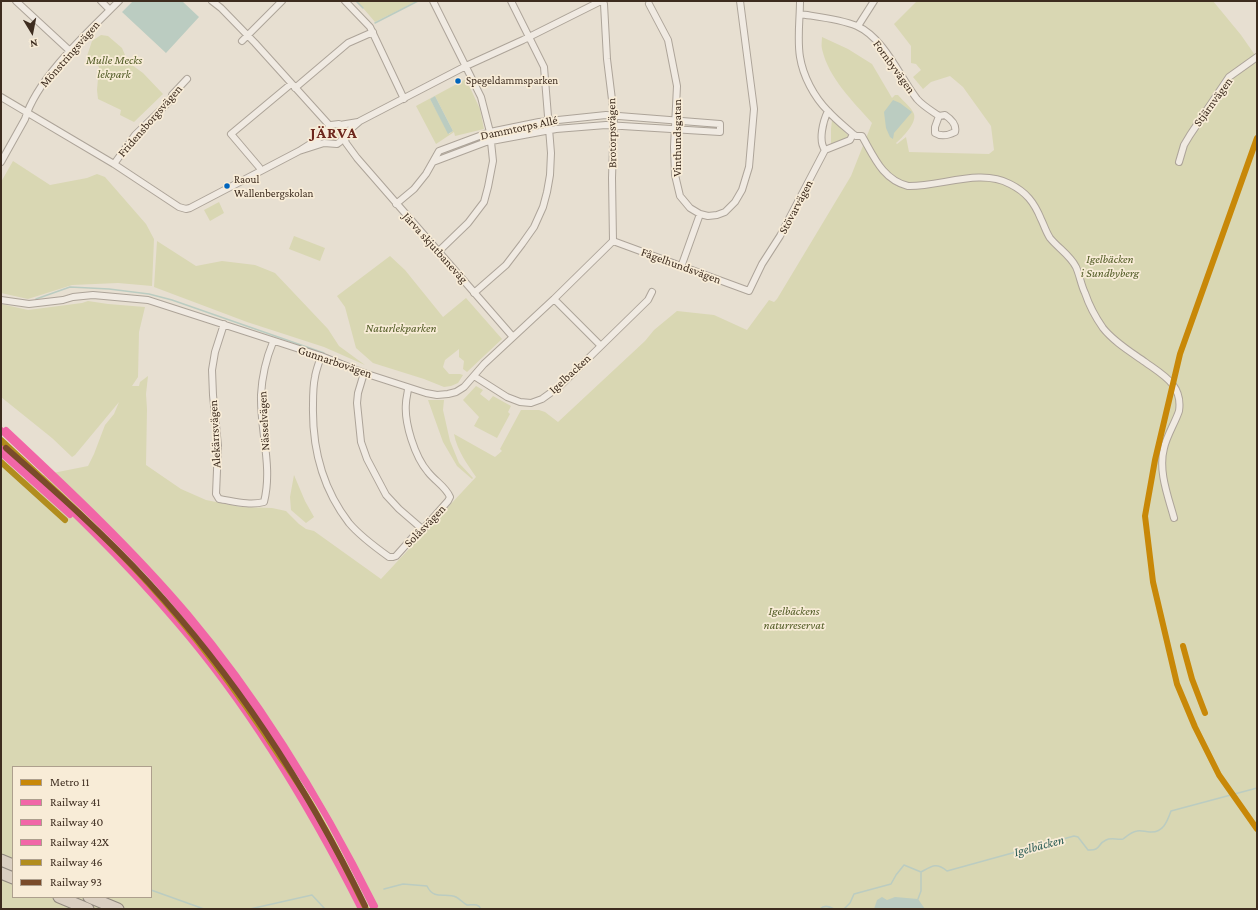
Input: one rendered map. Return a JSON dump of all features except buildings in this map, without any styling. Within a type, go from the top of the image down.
[{"type":"highway","points":[[1,860],[12,865]]},
{"type":"highway","points":[[1,873],[12,878]]},
{"type":"highway","points":[[60,898],[88,909]]},
{"type":"highway","points":[[91,898],[118,909]]},
{"type":"street","points":[[16,1],[70,51]]},
{"type":"street","points":[[101,1],[110,10]]},
{"type":"street","name":"Mönstringsvägen","points":[[27,112],[48,76],[70,51],[119,1]]},
{"type":"street","points":[[212,1],[221,8],[248,36],[330,126]]},
{"type":"street","points":[[242,41],[282,1]]},
{"type":"street","points":[[345,1],[373,32],[404,99]]},
{"type":"street","points":[[433,1],[481,97],[490,132],[493,161],[484,202],[468,223],[438,251]]},
{"type":"street","points":[[474,293],[506,265],[538,220],[547,192],[550,176],[551,153],[544,67],[511,1]]},
{"type":"street","points":[[360,122],[340,125],[335,124],[330,126],[326,132],[326,138],[329,143],[342,145],[341,141],[344,135],[360,122],[466,66],[602,1]]},
{"type":"street","name":"Brotorpsvägen","points":[[602,1],[604,4],[607,59],[614,116],[612,178],[613,241]]},
{"type":"street","points":[[681,267],[700,214],[718,216],[725,212],[735,202],[742,190],[749,167],[754,109],[740,1]]},
{"type":"street","points":[[800,1],[800,57],[811,88],[828,111],[853,134],[862,136],[886,174],[902,185],[914,186],[978,178],[992,178],[1014,186],[1033,203],[1051,239],[1069,256],[1074,263],[1085,295],[1104,329],[1126,349],[1166,377],[1173,385],[1178,396],[1180,406],[1164,447],[1162,458],[1164,482],[1174,518]]},
{"type":"street","points":[[858,26],[874,1]]},
{"type":"street","name":"Vinthundsgatan","points":[[649,4],[668,40],[677,86],[675,120],[675,175],[680,196],[690,208],[700,214]]},
{"type":"street","name":"Fornbyvägen","points":[[800,14],[827,18],[858,26],[869,34],[882,47],[918,101],[939,116]]},
{"type":"street","points":[[259,167],[231,134],[348,43],[373,32]]},
{"type":"street","name":"Stjärnvägen","points":[[1179,162],[1184,145],[1229,77],[1257,57]]},
{"type":"street","name":"Fridensborgsvägen","points":[[114,164],[135,135],[171,100],[172,95],[187,78]]},
{"type":"street","name":"Fridensborgsvägen","points":[[1,96],[114,164],[179,207],[186,209],[299,151],[321,137],[326,132]]},
{"type":"street","points":[[828,111],[823,121],[822,141],[825,150],[850,140],[853,134]]},
{"type":"street","points":[[1,162],[25,119],[27,112]]},
{"type":"street","name":"Dammtorps Allé","points":[[396,204],[414,189],[433,162],[434,157],[439,152],[490,132],[539,122],[606,115],[720,124],[720,132],[614,125],[549,130],[491,141],[433,162]]},
{"type":"street","points":[[340,125],[344,129],[344,135]]},
{"type":"street","name":"Fridensborgsvägen","points":[[299,151],[324,143],[329,143]]},
{"type":"street","name":"Järva skjutbaneväg","points":[[342,145],[357,158],[385,189],[396,204],[513,337]]},
{"type":"street","name":"Stövarvägen","points":[[749,291],[762,264],[780,236],[825,150]]},
{"type":"street","name":"Fågelhundsvägen","points":[[613,241],[749,291]]},
{"type":"street","name":"Gunnarbovägen","points":[[1,300],[29,304],[94,295],[148,300],[321,356],[408,388],[437,395],[448,394],[456,392],[464,387],[484,364],[554,299],[613,241]]},
{"type":"street","name":"Igelbacken","points":[[474,376],[507,397],[520,402],[531,403],[542,399],[551,393],[601,346],[648,300],[652,292]]},
{"type":"street","name":"Igelbacken","points":[[554,299],[601,346]]},
{"type":"street","name":"Alekärrsvägen","points":[[224,324],[215,352],[212,370],[218,446],[216,494],[219,499],[239,503],[264,502]]},
{"type":"street","name":"Nässelvägen","points":[[264,502],[267,490],[267,463],[261,395],[264,371],[274,342]]},
{"type":"street","name":"Solåsvägen","points":[[321,356],[314,382],[312,424],[316,452],[326,485],[350,524],[366,540],[388,557],[396,556],[421,528],[424,528],[450,497],[448,492],[428,472],[413,445],[406,403],[408,388]]},
{"type":"street","points":[[364,373],[358,393],[357,403],[361,442],[367,459],[386,495],[398,510],[421,528]]},
{"type":"green space","points":[[356,1],[417,1],[375,22]]},
{"type":"green space","name":"Igelbäckens naturreservat","points":[[917,1],[1213,1],[1241,35],[1257,58],[1257,909],[1,909],[1,459],[23,479],[88,466],[105,425],[114,414],[119,402],[72,457],[52,438],[1,397],[1,304],[28,310],[88,301],[145,307],[139,332],[138,377],[132,386],[139,386],[140,382],[148,376],[146,394],[146,465],[181,489],[206,500],[241,507],[272,508],[286,511],[299,524],[306,529],[314,531],[381,579],[476,477],[460,451],[454,434],[495,457],[502,451],[500,449],[521,410],[539,410],[545,412],[558,422],[645,341],[654,330],[677,311],[714,315],[747,330],[769,300],[774,302],[777,299],[851,176],[872,123],[842,89],[830,70],[822,49],[822,37],[848,49],[872,64],[892,98],[895,95],[898,95],[911,109],[914,114],[913,122],[902,138],[896,143],[897,144],[906,137],[909,152],[989,154],[994,150],[991,126],[963,87],[950,76],[931,82],[923,89],[913,77],[921,70],[916,64],[911,63],[911,46],[894,24]]},
{"type":"green space","name":"Mulle Mecks lekpark","points":[[101,35],[108,36],[122,48],[128,62],[143,73],[163,94],[134,122],[120,115],[121,110],[98,99],[97,90],[99,67],[87,56],[92,41]]},
{"type":"green space","name":"Spegeldammsparken","points":[[466,79],[480,109],[484,129],[455,136],[454,132],[436,144],[416,106]],"holes":[[[435,96],[453,131],[449,134],[430,99]]]},
{"type":"green space","points":[[832,120],[849,136],[831,145],[831,129]]},
{"type":"green space","points":[[336,128],[339,129],[339,139],[332,140],[329,139],[328,132],[329,129]]},
{"type":"green space","points":[[13,161],[50,185],[87,178],[97,174],[105,177],[146,224],[154,239],[152,286],[118,283],[72,285],[28,299],[1,293],[1,182]]},
{"type":"green space","points":[[219,202],[224,213],[210,221],[204,210]]},
{"type":"green space","points":[[294,236],[325,248],[320,261],[289,249]]},
{"type":"green space","points":[[157,241],[196,266],[222,261],[255,265],[275,273],[328,329],[339,346],[365,365],[324,347],[247,322],[154,287]]},
{"type":"green space","name":"Naturlekparken","points":[[390,256],[405,270],[443,317],[466,298],[502,339],[467,372],[463,369],[464,361],[459,357],[459,349],[445,360],[443,367],[449,374],[463,375],[458,383],[444,387],[373,363],[356,348],[345,307],[337,296]]},
{"type":"green space","points":[[476,386],[483,390],[480,394],[489,401],[493,396],[511,406],[508,412],[510,414],[497,438],[474,426],[479,417],[463,400]]},
{"type":"green space","points":[[428,400],[444,400],[443,410],[450,441],[459,463],[473,478],[472,479],[457,466],[443,442]]},
{"type":"green space","points":[[294,475],[305,501],[314,517],[306,523],[291,510],[290,497]]},
{"type":"shaded area","points":[[133,1],[182,1],[199,17],[166,53],[122,12]]},
{"type":"shaded area","points":[[435,96],[453,131],[448,134],[430,99]]},
{"type":"shaded area","points":[[893,100],[900,103],[912,112],[894,133],[893,139],[890,137],[886,128],[884,112]]},
{"type":"shaded area","points":[[882,897],[887,900],[895,897],[918,899],[925,909],[874,909],[877,900]]},
{"type":"waterway","points":[[356,1],[363,8]]},
{"type":"waterway","points":[[375,23],[418,1]]},
{"type":"waterway","points":[[36,299],[70,287],[109,289],[149,294],[172,300],[324,353]]},
{"type":"waterway","name":"Igelbäcken","points":[[844,909],[850,903],[854,894],[891,884],[904,865],[921,872],[934,866],[943,868],[947,871],[1074,836],[1078,837],[1088,850],[1092,850],[1108,839],[1123,839],[1131,833],[1137,831],[1158,831],[1166,823],[1171,811],[1257,788]]},
{"type":"waterway","points":[[918,899],[921,891],[921,872]]},
{"type":"waterway","name":"Igelbäcken","points":[[384,889],[403,884],[427,886],[430,891],[437,895],[452,896],[467,905],[477,905],[481,909]]},
{"type":"waterway","name":"Igelbäcken","points":[[152,890],[204,909]]},
{"type":"waterway","name":"Igelbäcken","points":[[250,909],[312,895],[325,909]]},
{"type":"waterway","name":"Igelbäcken","points":[[820,909],[827,906],[834,909]]},
{"type":"metro line","name":"11","points":[[1257,138],[1180,354],[1155,460],[1145,516],[1153,582],[1177,684],[1195,727],[1219,775],[1257,829]]},
{"type":"metro line","name":"11","points":[[1183,646],[1192,679],[1205,713]]},
{"type":"rail line","name":"41","points":[[1,430],[135,559],[171,598],[205,640],[253,704],[311,790],[332,827],[374,909]]},
{"type":"rail line","name":"42X","points":[[6,430],[122,542],[167,590],[215,648],[242,683],[266,718],[313,792],[375,906]]},
{"type":"rail line","name":"46","points":[[1,440],[131,564],[166,603],[200,645],[248,709],[305,795],[332,842],[366,909]]},
{"type":"rail line","name":"40","points":[[1,445],[114,553],[177,623],[204,656],[230,690],[278,760],[321,834],[361,909]]},
{"type":"rail line","name":"93","points":[[6,448],[115,547],[149,583],[212,658],[269,736],[295,777],[343,862],[365,906]]},
{"type":"rail line","name":"41","points":[[1,453],[70,515]]},
{"type":"rail line","name":"46","points":[[1,462],[65,520]]},
{"type":"place","name":"Spegeldammsparken","points":[[458,81]]},
{"type":"place","name":"Raoul Wallenbergskolan","points":[[227,186]]},
{"type":"district","name":"JÄRVA","points":[[334,133]]},
{"type":"park label","name":"Igelbäcken i Sundbyberg","points":[[1110,266]]}]
